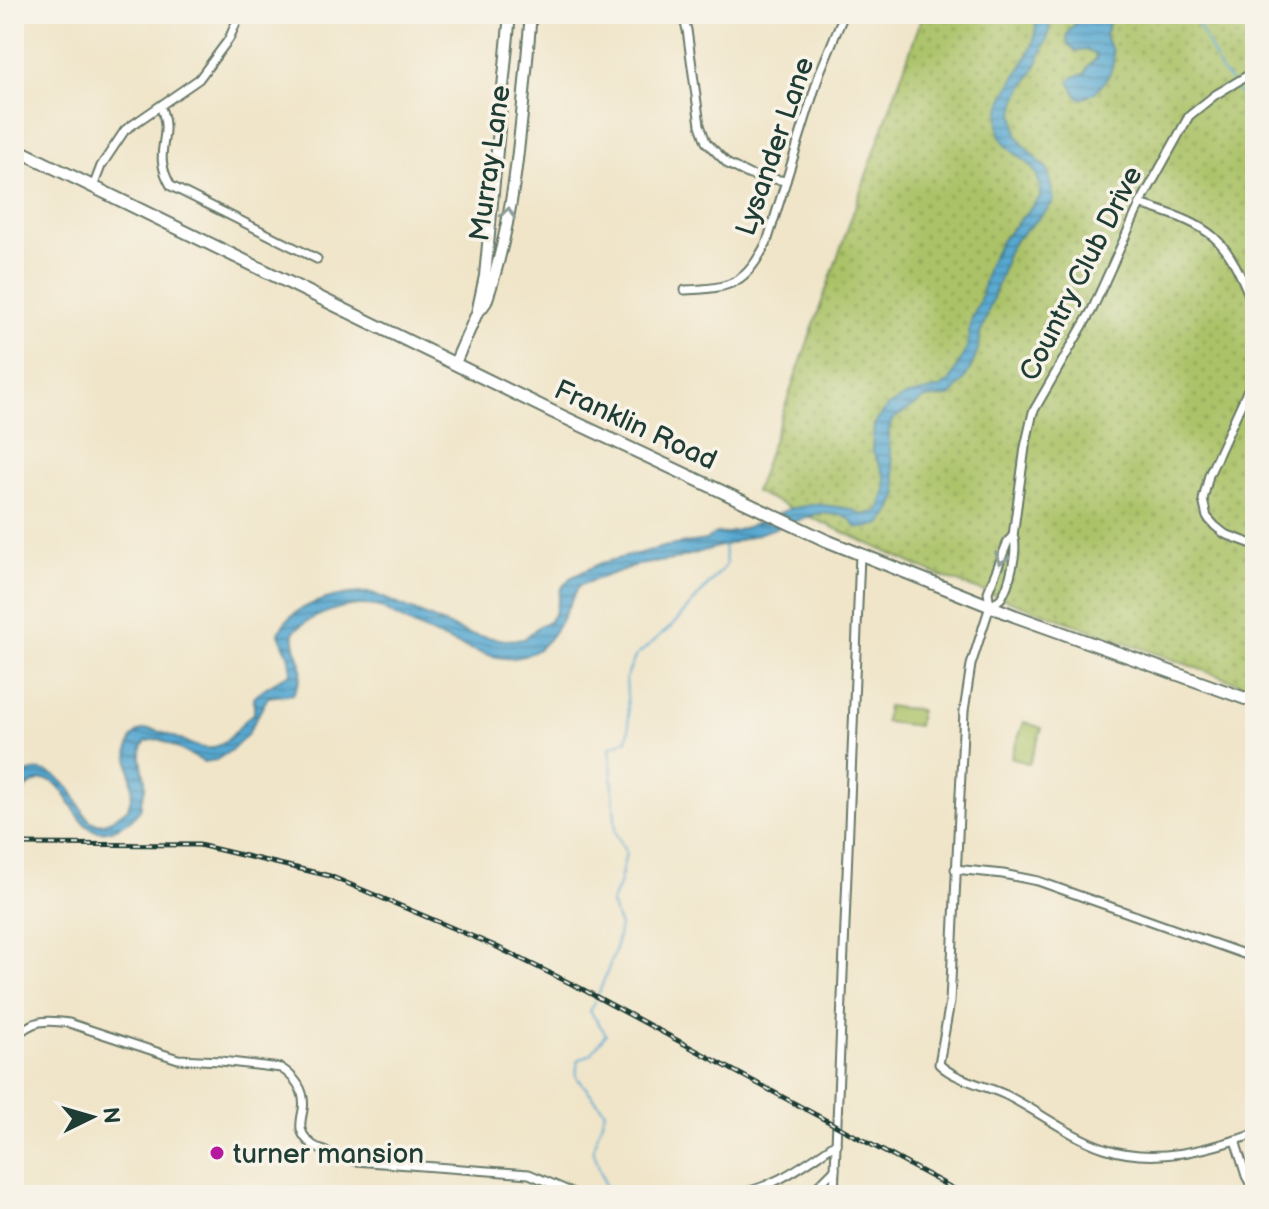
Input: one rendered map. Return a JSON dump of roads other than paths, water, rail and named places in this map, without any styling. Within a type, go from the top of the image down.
[{"type":"main road","name":"Murray Lane","points":[[455,363],[477,313],[485,276],[510,14]]},
{"type":"main road","name":"Murray Lane","points":[[477,313],[486,302],[502,249],[524,91],[531,14]]},
{"type":"main road","name":"Franklin Road","points":[[14,148],[825,540],[990,606],[1255,702]]},
{"type":"street","points":[[93,187],[101,166],[125,130],[199,79],[229,39],[240,14]]},
{"type":"street","points":[[682,14],[700,125],[706,142],[728,164],[750,175],[786,181]]},
{"type":"street","name":"Lysander Lane","points":[[685,290],[709,289],[738,282],[754,268],[767,242],[820,72],[844,14]]},
{"type":"street","name":"Country Club Drive","points":[[990,606],[1001,597],[1016,550],[1013,536],[1033,412],[1092,310],[1140,204],[1189,116],[1255,71]]},
{"type":"street","points":[[160,106],[166,120],[161,165],[171,186],[317,259]]},
{"type":"street","points":[[1140,204],[1190,220],[1219,241],[1235,262],[1255,310]]},
{"type":"street","points":[[1255,374],[1209,475],[1203,500],[1207,517],[1215,526],[1225,534],[1255,545]]},
{"type":"street","name":"Country Club Drive","points":[[1013,536],[1008,541],[988,592],[990,606],[974,651],[965,698],[950,1009],[939,1064],[1110,1150],[1158,1156],[1194,1151],[1235,1140]]},
{"type":"street","points":[[834,1195],[860,555]]},
{"type":"street","points":[[955,869],[1038,881],[1255,958]]},
{"type":"street","points":[[14,1037],[28,1025],[55,1021],[178,1059],[281,1068],[303,1090],[305,1099],[301,1128],[304,1134],[329,1154],[355,1161],[529,1174],[578,1195]]},
{"type":"street","points":[[1255,1134],[1235,1140],[1246,1176],[1255,1192]]},
{"type":"street","points":[[747,1194],[802,1166],[836,1143]]},
{"type":"street","points":[[728,1195],[815,1189],[835,1169]]},
{"type":"water","points":[[1034,14],[1050,14],[1049,34],[1037,65],[1017,98],[1014,113],[1017,135],[1048,170],[1054,200],[1011,246],[974,360],[960,385],[949,397],[926,398],[892,420],[889,445],[898,494],[881,524],[857,528],[850,519],[820,513],[731,543],[672,560],[638,565],[585,583],[579,586],[547,642],[532,653],[514,658],[493,656],[460,645],[380,607],[358,605],[334,610],[294,631],[301,673],[293,694],[268,697],[247,735],[233,749],[216,760],[204,762],[160,739],[146,741],[141,753],[145,788],[141,807],[128,822],[102,832],[90,828],[58,785],[48,780],[36,782],[24,791],[14,824],[14,785],[27,773],[42,771],[56,777],[70,789],[91,821],[104,823],[128,808],[132,785],[128,752],[135,735],[144,730],[155,730],[203,748],[212,748],[226,741],[254,713],[254,697],[291,672],[289,657],[279,634],[284,624],[305,607],[318,602],[347,594],[372,593],[468,634],[505,640],[524,639],[549,621],[555,613],[561,589],[570,578],[601,563],[706,540],[716,533],[725,534],[747,527],[789,509],[816,504],[851,509],[863,515],[879,511],[886,490],[885,476],[872,450],[874,425],[887,407],[905,396],[940,388],[950,381],[967,348],[970,324],[980,300],[988,266],[1001,241],[1040,197],[1035,172],[1006,145],[999,129],[1007,91],[1034,41]]},
{"type":"water","points":[[1081,14],[1112,14],[1105,35],[1113,53],[1112,68],[1105,81],[1082,99],[1069,81],[1085,74],[1096,55],[1087,49],[1076,51],[1068,44],[1067,35]]},
{"type":"waterway","points":[[1193,14],[1221,71],[1230,81]]},
{"type":"waterway","points":[[1234,87],[1255,114]]},
{"type":"waterway","points":[[599,993],[615,951],[620,926],[611,904],[626,853],[616,833],[610,747],[627,740],[626,678],[635,657],[672,626],[726,565],[724,545]]},
{"type":"waterway","points":[[595,1001],[590,1011],[606,1034],[591,1054],[578,1060],[576,1076],[605,1111],[593,1149],[608,1195]]},
{"type":"railway","points":[[14,844],[199,845],[330,876],[495,946],[582,989],[965,1195]]},
{"type":"place","name":"turner mansion","points":[[217,1153]]}]
